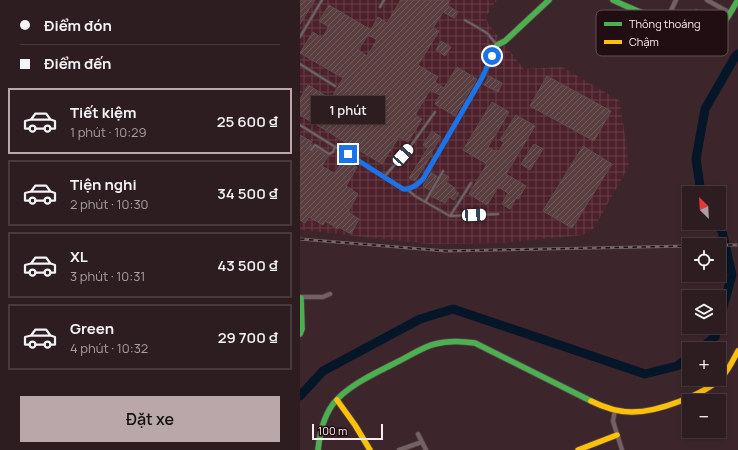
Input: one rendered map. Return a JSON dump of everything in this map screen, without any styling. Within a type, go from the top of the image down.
[{"type":"street","points":[[498,45],[505,41],[549,0]]},
{"type":"street","points":[[612,0],[634,10]]},
{"type":"street","points":[[671,10],[676,0]]},
{"type":"street","points":[[707,0],[725,10]]},
{"type":"street","points":[[728,16],[738,0]]},
{"type":"street","points":[[300,334],[302,329],[300,297],[323,297],[330,294]]},
{"type":"street","points":[[318,450],[320,432],[324,419],[330,408],[342,395],[355,385],[433,344],[446,341],[475,343],[595,403],[615,410],[635,412],[649,411],[662,407],[707,389],[717,382],[730,366],[738,351]]},
{"type":"street","points":[[337,400],[355,425],[370,450]]},
{"type":"street","points":[[615,410],[613,421],[622,450]]},
{"type":"street","points":[[418,434],[426,450]]},
{"type":"street","points":[[578,450],[618,435]]},
{"type":"street","points":[[399,450],[422,442]]},
{"type":"lane","points":[[300,37],[322,0]]},
{"type":"lane","points":[[380,7],[384,0]]},
{"type":"lane","points":[[300,125],[403,189],[415,187],[423,179],[482,78],[498,45],[487,34],[465,20]]},
{"type":"lane","points":[[300,27],[304,29]]},
{"type":"lane","points":[[300,64],[335,86]]},
{"type":"lane","points":[[384,177],[410,147],[435,112]]},
{"type":"lane","points":[[311,150],[315,145],[329,154],[333,152],[335,147]]},
{"type":"lane","points":[[425,202],[443,171]]},
{"type":"lane","points":[[450,216],[471,183]]},
{"type":"lane","points":[[407,189],[415,196],[450,216],[498,214]]},
{"type":"shaded area","points":[[300,0],[497,0],[486,17],[488,24],[524,69],[562,67],[620,101],[629,166],[594,228],[583,235],[504,243],[429,244],[300,230]]},
{"type":"building","points":[[300,0],[315,0],[300,24]]},
{"type":"building","points":[[401,0],[450,0],[447,5],[458,12],[454,18],[443,12],[433,28],[439,31],[418,65],[438,77],[435,82],[444,88],[457,67],[477,79],[455,116],[435,104],[440,95],[430,90],[415,115],[422,119],[408,142],[399,137],[382,164],[300,115],[300,99],[308,85],[331,99],[343,78],[300,53],[313,32],[322,38],[329,27],[319,21],[329,5],[371,30],[378,17],[387,23]],"holes":[[[368,35],[377,40],[367,56],[358,50]]]},
{"type":"building","points":[[441,41],[451,47],[445,56],[436,50]]},
{"type":"building","points":[[489,76],[502,83],[498,92],[484,85]]},
{"type":"building","points":[[547,76],[611,111],[594,141],[530,106]]},
{"type":"building","points":[[492,102],[509,112],[488,147],[495,151],[499,151],[504,142],[500,140],[516,115],[535,126],[506,174],[526,186],[518,199],[516,198],[510,209],[502,204],[508,193],[498,187],[487,205],[469,194],[487,164],[463,150]]},
{"type":"building","points":[[432,131],[441,137],[415,181],[409,178],[428,148],[423,145]]},
{"type":"building","points":[[300,135],[312,142],[309,149],[310,152],[316,148],[328,156],[322,166],[335,174],[343,159],[357,167],[346,186],[358,194],[348,212],[359,219],[351,234],[339,227],[338,229],[325,221],[323,225],[309,217],[305,223],[300,220]]},
{"type":"building","points":[[534,144],[543,149],[530,170],[521,164]]},
{"type":"building","points":[[583,146],[612,164],[572,228],[543,211]]},
{"type":"building","points":[[431,173],[437,176],[429,190],[423,186]]},
{"type":"building","points":[[444,174],[449,177],[446,182],[455,188],[454,190],[459,193],[454,200],[449,197],[445,203],[431,196]]},
{"type":"waterway","points":[[700,186],[696,159],[705,109],[738,54]]},
{"type":"waterway","points":[[721,230],[732,275],[726,296]]},
{"type":"waterway","points":[[300,396],[323,371],[420,319],[453,309],[645,374],[677,366],[682,362]]},
{"type":"waterway","points":[[709,342],[715,337],[716,334]]},
{"type":"railway","points":[[300,239],[446,251],[682,246]]},
{"type":"railway","points":[[726,245],[738,245]]},
{"type":"traffic: fast","points":[[497,45],[505,41],[549,0]]},
{"type":"traffic: fast","points":[[613,0],[636,10]]},
{"type":"traffic: fast","points":[[728,16],[738,0]]},
{"type":"traffic: fast","points":[[300,334],[302,329],[301,298]]},
{"type":"traffic: fast","points":[[318,450],[324,420],[333,404],[346,391],[371,375],[421,349],[430,345],[445,342],[455,341],[475,343],[591,401]]},
{"type":"traffic: slow","points":[[591,401],[611,409],[627,412],[643,411],[667,406],[692,396],[714,384],[722,377],[738,351]]},
{"type":"traffic: slow","points":[[337,400],[355,425],[370,450]]},
{"type":"traffic: slow","points":[[578,450],[617,435]]},
{"type":"route","points":[[348,154],[403,189],[415,187],[423,179],[482,78],[492,56]]}]
